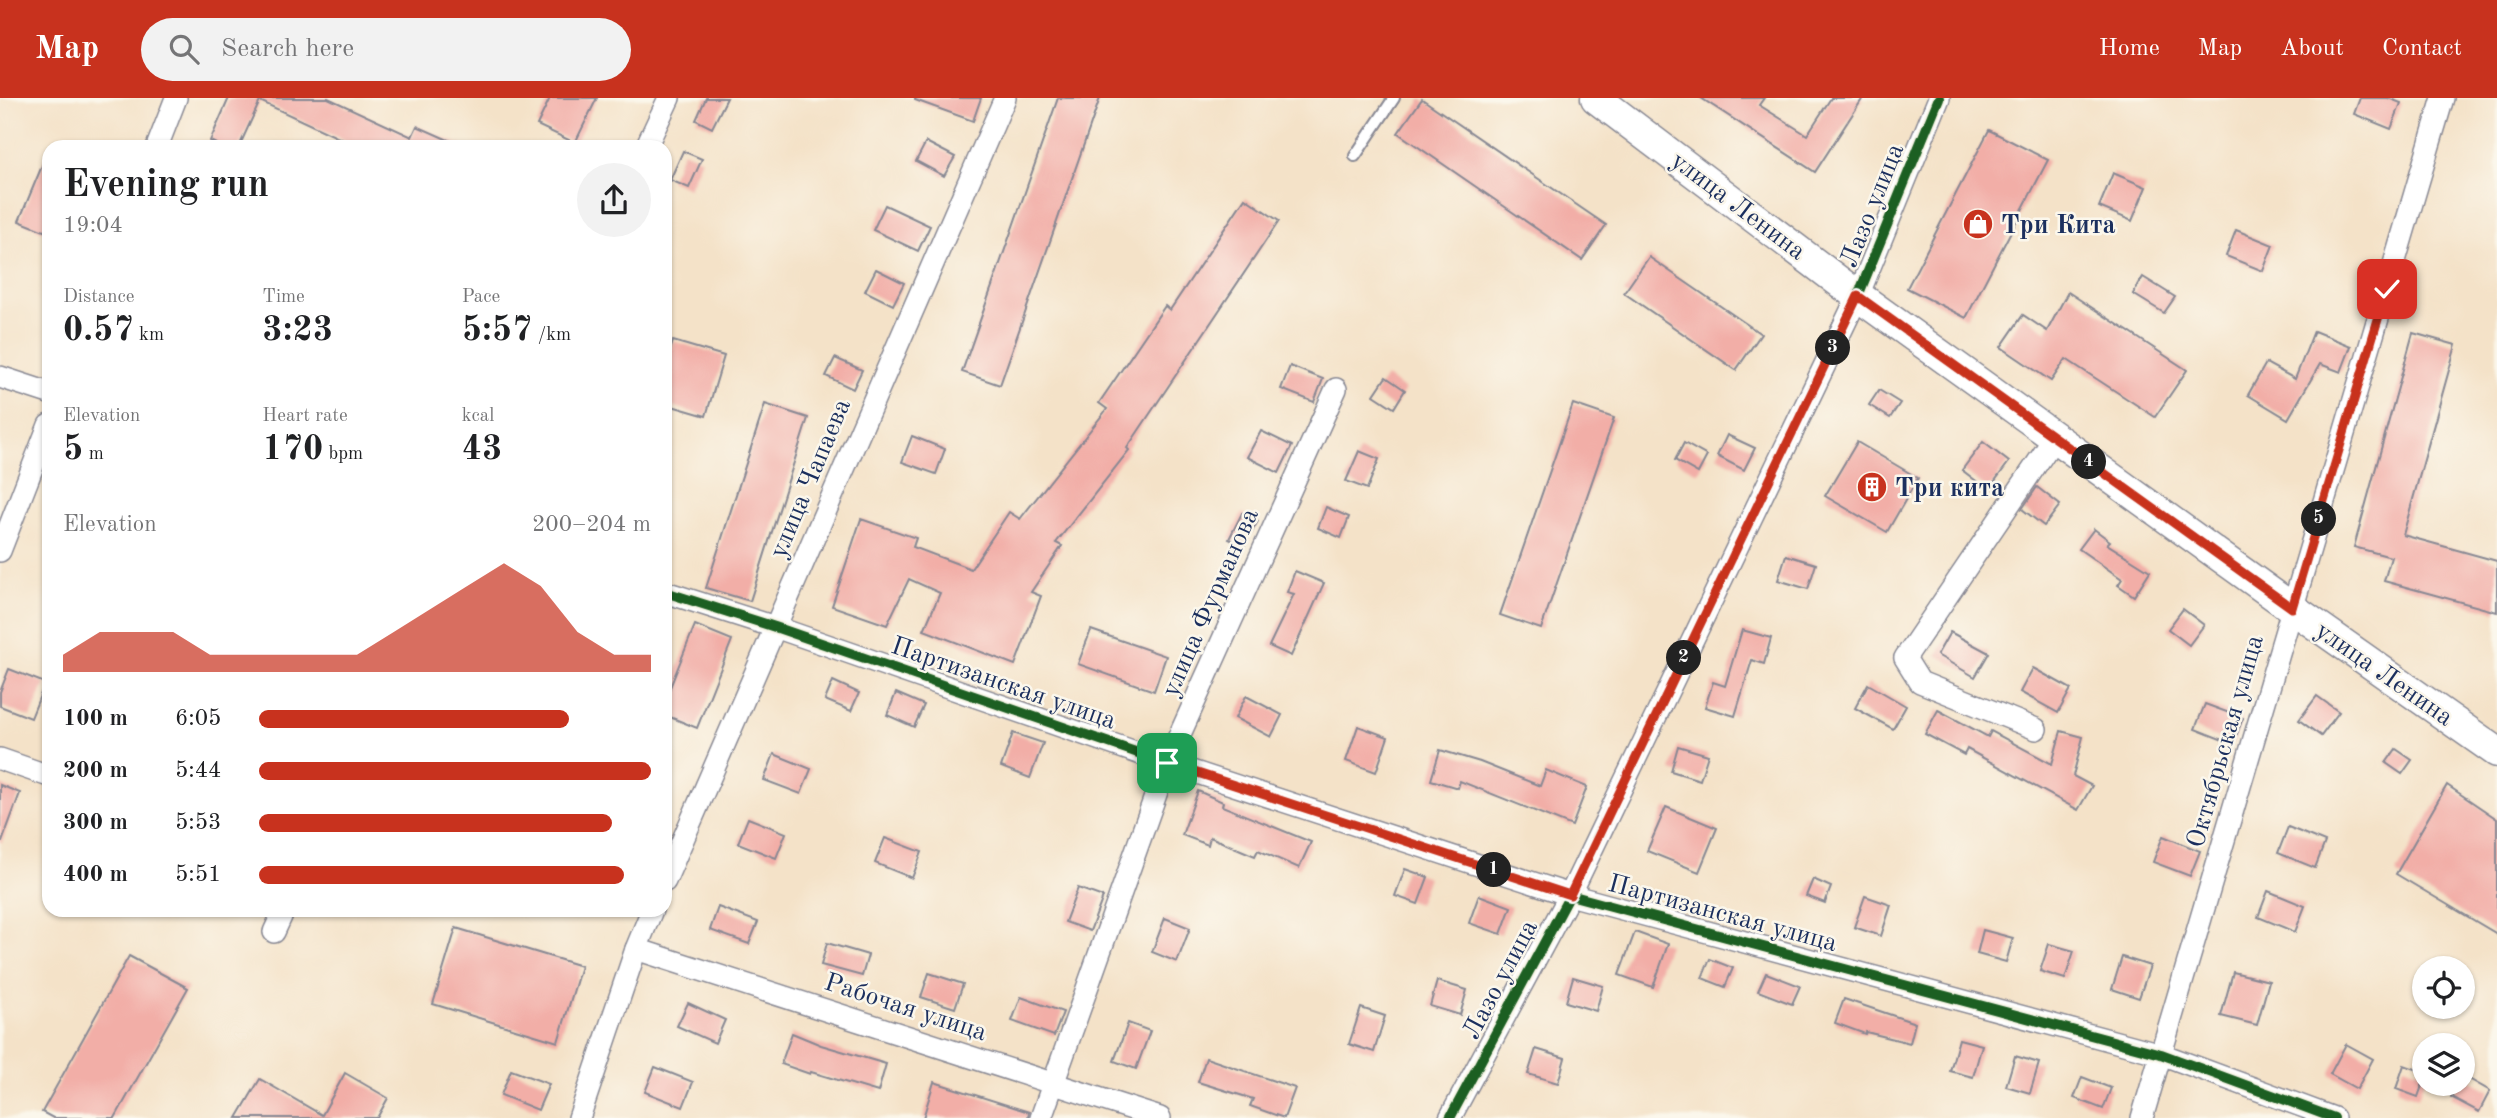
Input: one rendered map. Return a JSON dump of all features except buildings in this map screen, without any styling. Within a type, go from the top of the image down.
[{"type":"main road","name":"улица Ленина","points":[[1596,98],[1858,296],[2497,752]]},
{"type":"street","points":[[160,140],[176,98]]},
{"type":"street","points":[[649,140],[669,98]]},
{"type":"street","name":"улица Чапаева","points":[[672,865],[1004,98]]},
{"type":"street","name":"Лазо улица","points":[[1450,1118],[1570,895],[1858,296],[1939,98]]},
{"type":"street","name":"Октябрьская улица","points":[[2142,1118],[2443,98]]},
{"type":"street","points":[[0,377],[42,391]]},
{"type":"street","name":"улица Фурманова","points":[[1041,1118],[1167,763],[1336,388]]},
{"type":"street","points":[[2036,729],[1920,682],[1905,658],[2055,437]]},
{"type":"street","points":[[0,551],[42,443]]},
{"type":"street","name":"Партизанская улица","points":[[672,594],[775,627],[1167,763],[1570,895],[2161,1054],[2334,1118]]},
{"type":"street","points":[[0,759],[42,774]]},
{"type":"street","points":[[274,932],[281,917]]},
{"type":"street","points":[[579,1118],[649,917]]},
{"type":"street","name":"Рабочая улица","points":[[636,949],[1160,1118]]},
{"type":"lane","points":[[1355,156],[1394,98]]},
{"type":"cycle path","points":[[1450,1118],[1570,895],[1858,296],[1939,98]]},
{"type":"cycle path","points":[[672,594],[775,627],[1167,763],[1570,895],[2161,1054],[2334,1118]]},
{"type":"place","name":"Три Кита","points":[[1978,224]]},
{"type":"place","name":"Три кита","points":[[1872,487]]},
{"type":"route","points":[[1167,763],[1570,895],[1858,296],[2292,608],[2387,289]]}]
